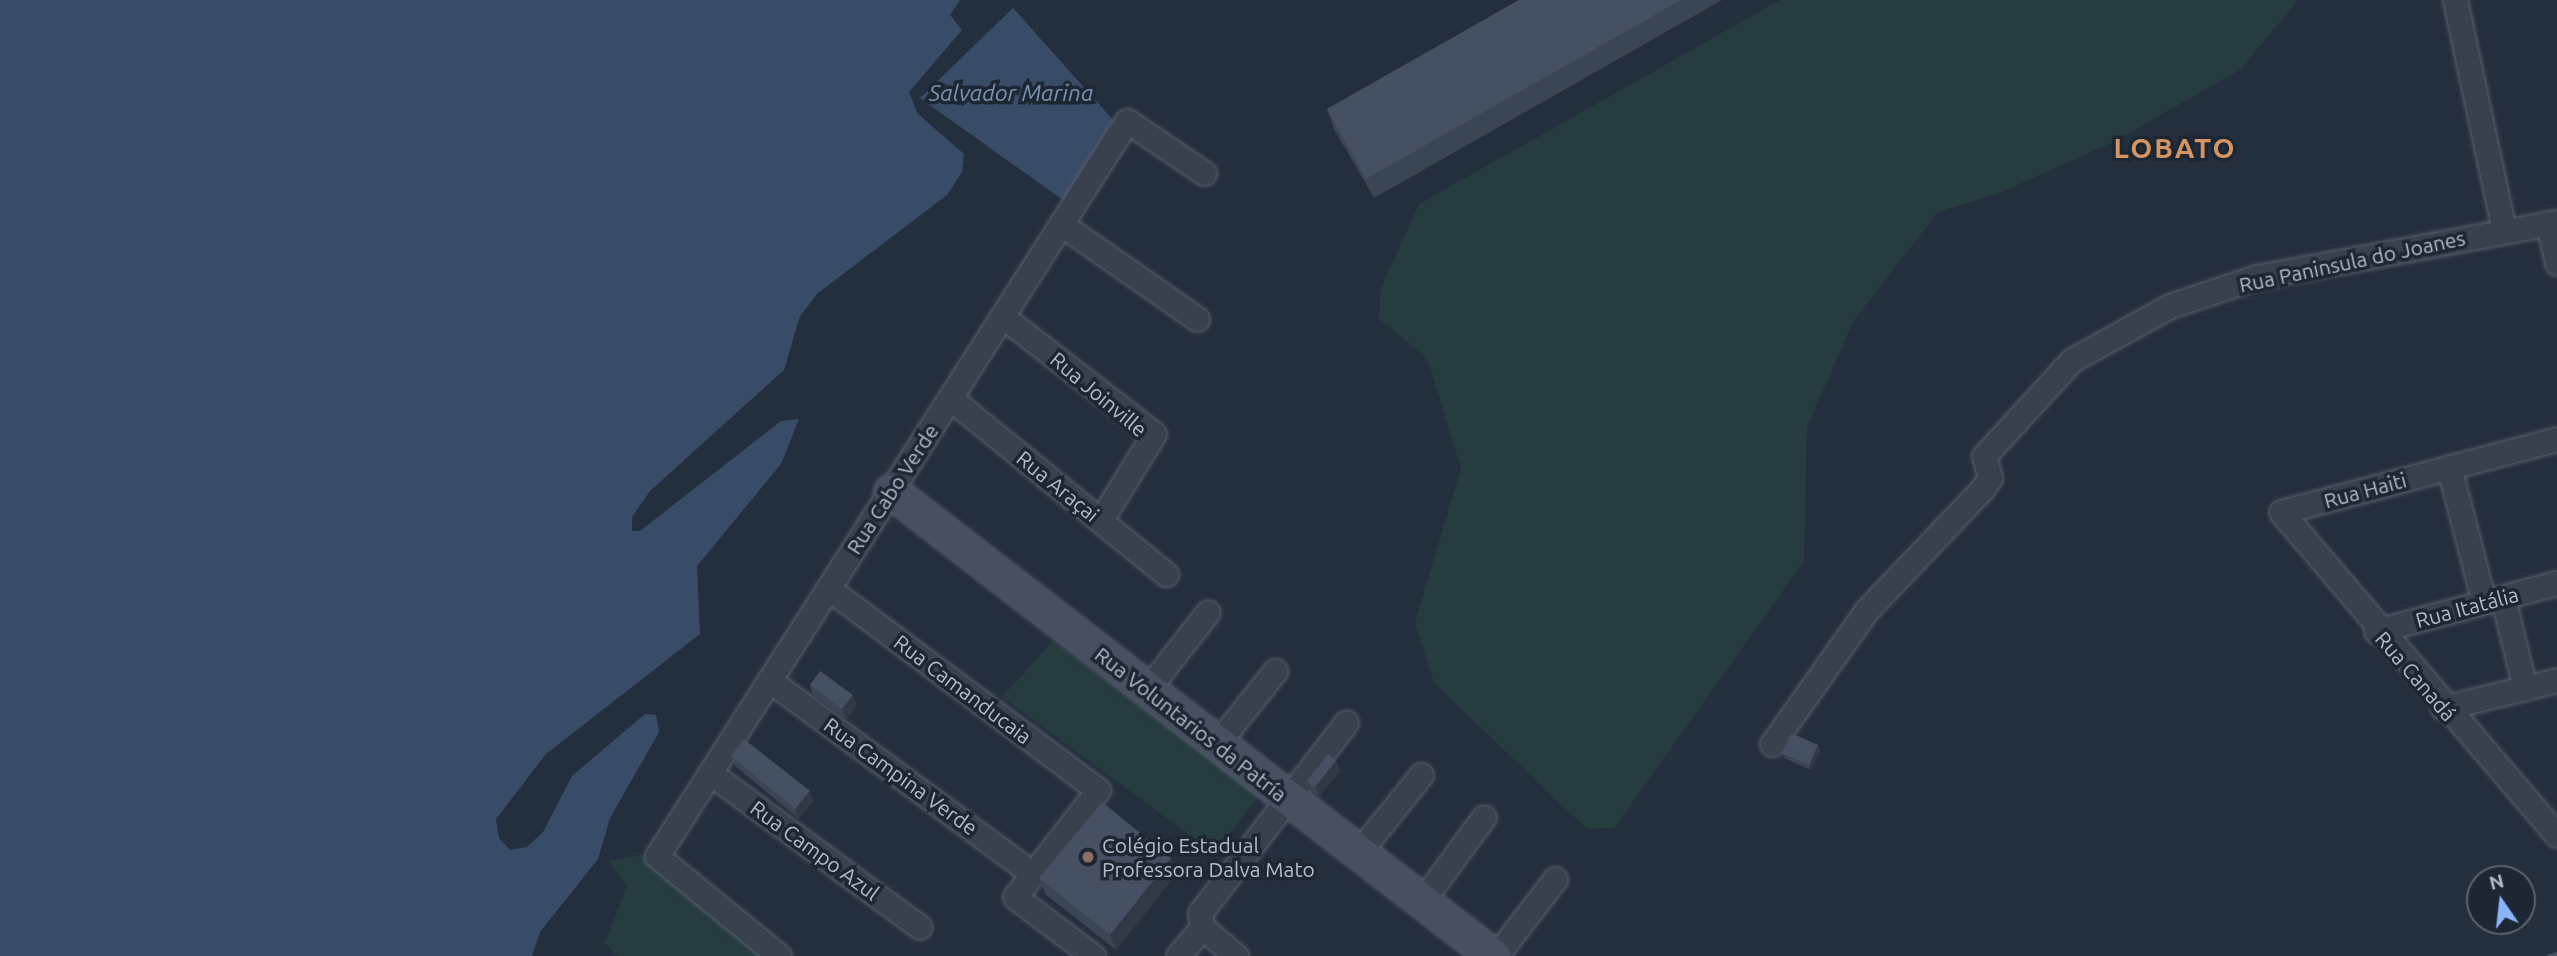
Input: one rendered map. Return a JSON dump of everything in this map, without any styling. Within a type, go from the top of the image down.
[{"type":"street","points":[[2455,0],[2504,230]]},
{"type":"street","name":"Rua Cabo Verde","points":[[779,956],[657,856],[1127,121],[1204,173]]},
{"type":"street","points":[[2553,223],[2557,263]]},
{"type":"street","name":"Rua Paninsula do Joanes","points":[[1772,744],[1866,611],[1983,488],[1990,478],[1984,456],[2072,360],[2170,306],[2258,277],[2553,223]]},
{"type":"street","points":[[1061,225],[1197,319]]},
{"type":"street","name":"Rua Joinville","points":[[1002,316],[1154,434],[1100,521]]},
{"type":"street","name":"Rua Araçai","points":[[950,398],[1166,574]]},
{"type":"street","name":"Rua Haiti","points":[[2281,512],[2557,439]]},
{"type":"street","points":[[2449,467],[2525,688]]},
{"type":"street","name":"Rua Voluntarios da Patría","points":[[891,491],[1216,745],[1494,956]]},
{"type":"street","name":"Rua Canadá","points":[[2281,512],[2376,631],[2557,835]]},
{"type":"street","name":"Rua Itatália","points":[[2376,631],[2557,583]]},
{"type":"street","name":"Rua Camanducaia","points":[[828,588],[1098,790],[1032,873]]},
{"type":"street","points":[[1146,691],[1208,612]]},
{"type":"street","points":[[1216,745],[1275,671]]},
{"type":"street","name":"Rua Campina Verde","points":[[769,680],[1032,873]]},
{"type":"street","points":[[2443,708],[2557,680]]},
{"type":"street","points":[[1236,956],[1202,927],[1200,913],[1346,723]]},
{"type":"street","name":"Rua Campo Azul","points":[[710,773],[920,927]]},
{"type":"street","points":[[1359,852],[1421,775]]},
{"type":"street","points":[[1422,901],[1485,817]]},
{"type":"street","points":[[1032,873],[1015,897],[1093,956]]},
{"type":"street","points":[[1494,956],[1555,879]]},
{"type":"street","points":[[1178,956],[1202,927]]},
{"type":"green space","points":[[1780,0],[2298,0],[2240,70],[2111,143],[2000,193],[1938,212],[1854,320],[1807,427],[1804,561],[1614,828],[1587,829],[1434,683],[1415,622],[1461,468],[1427,358],[1379,319],[1381,288],[1419,204]]},
{"type":"green space","points":[[1053,641],[1260,795],[1214,853],[1002,697]]},
{"type":"green space","points":[[648,853],[766,956],[617,956],[605,943],[627,886],[609,861]]},
{"type":"water","points":[[0,0],[960,0],[950,15],[962,30],[909,92],[918,114],[964,154],[962,172],[947,195],[818,293],[800,316],[784,370],[650,491],[632,517],[632,531],[640,531],[781,421],[799,419],[781,464],[697,566],[700,634],[546,754],[496,819],[499,838],[510,850],[527,847],[543,832],[572,776],[645,714],[656,715],[659,732],[610,818],[598,859],[540,932],[532,956],[0,956]]},
{"type":"water","name":"Salvador Marina","points":[[1013,8],[1113,120],[1063,200],[920,98]]},
{"type":"building","points":[[1519,0],[1681,0],[1366,179],[1327,109]]},
{"type":"building","points":[[820,671],[853,695],[842,709],[810,685]]},
{"type":"building","points":[[1791,733],[1818,745],[1809,765],[1782,753]]},
{"type":"building","points":[[744,739],[810,791],[795,809],[731,756]]},
{"type":"building","points":[[1328,754],[1336,761],[1315,787],[1307,781]]},
{"type":"building","points":[[1102,802],[1171,858],[1110,935],[1039,878]]},
{"type":"place","name":"Colégio Estadual Professora Dalva Mato","points":[[1088,857]]},
{"type":"district","name":"LOBATO","points":[[2175,148]]}]
